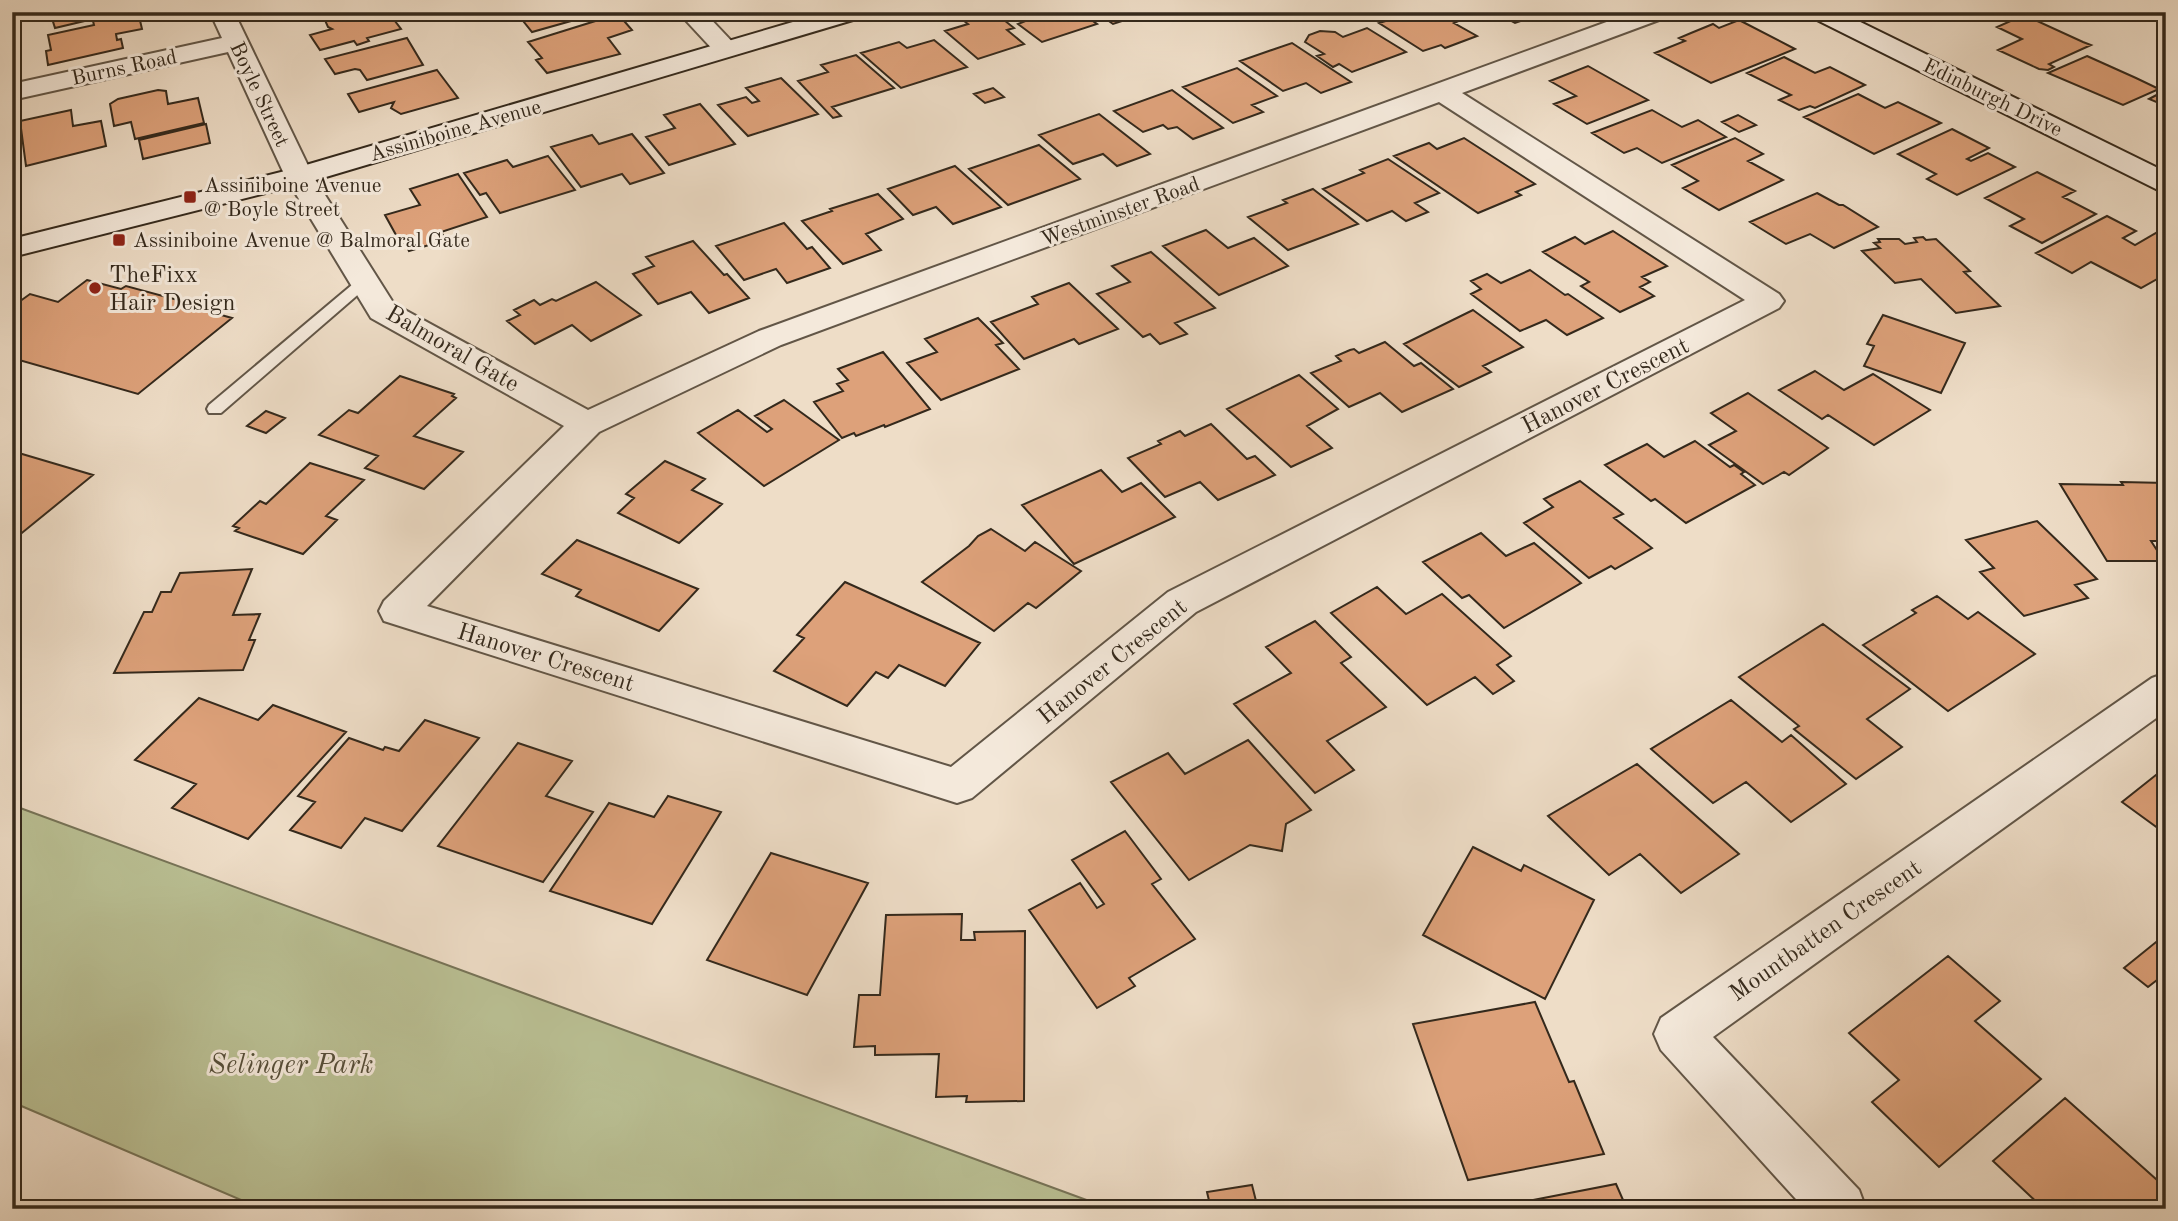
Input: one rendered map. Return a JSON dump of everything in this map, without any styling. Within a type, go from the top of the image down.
[{"type":"street","name":"Boyle Street","points":[[222,12],[299,176]]},
{"type":"street","points":[[690,12],[726,49]]},
{"type":"street","name":"Assiniboine Avenue","points":[[12,248],[299,176],[854,12]]},
{"type":"street","name":"Westminster Road","points":[[587,424],[770,338],[1444,93],[1658,12]]},
{"type":"street","name":"Edinburgh Drive","points":[[1820,12],[2166,183]]},
{"type":"street","name":"Burns Road","points":[[12,92],[236,43]]},
{"type":"street","name":"Hanover Crescent","points":[[587,424],[398,611],[957,786],[1182,602],[1768,301],[1444,93]]},
{"type":"street","name":"Balmoral Gate","points":[[299,176],[382,311],[587,424]]},
{"type":"street","name":"Mountbatten Crescent","points":[[1840,1209],[1678,1034],[2166,689]]},
{"type":"lane","points":[[215,409],[364,282]]},
{"type":"green space","name":"Selinger Park","points":[[12,805],[1111,1209],[262,1209],[12,1102]]},
{"type":"building","points":[[50,12],[113,12],[114,14],[55,28]]},
{"type":"building","points":[[138,12],[142,29],[116,34],[117,40],[121,39],[123,48],[48,65],[46,51],[51,50],[48,35],[94,25],[93,21]]},
{"type":"building","points":[[346,12],[388,12],[401,29],[367,38],[369,41],[357,45],[354,41],[320,50],[310,35],[332,29],[324,18]]},
{"type":"building","points":[[516,12],[603,12],[532,32]]},
{"type":"building","points":[[994,12],[1014,28],[1007,30],[1024,44],[978,59],[945,31],[968,24],[964,21]]},
{"type":"building","points":[[1034,12],[1080,12],[1097,24],[1042,42],[1018,24],[1038,16]]},
{"type":"building","points":[[1096,12],[1150,12],[1113,24]]},
{"type":"building","points":[[1389,12],[1428,12],[1441,20],[1445,19],[1434,12],[1451,12],[1463,19],[1454,23],[1477,36],[1445,48],[1441,45],[1423,51],[1379,23],[1399,17]]},
{"type":"building","points":[[1495,12],[1541,12],[1543,13],[1515,23]]},
{"type":"building","points":[[618,14],[632,30],[608,38],[620,54],[547,73],[536,60],[542,58],[528,42]]},
{"type":"building","points":[[2024,15],[2091,45],[2049,64],[2054,67],[2048,70],[2039,69],[1998,50],[2022,39],[1997,27]]},
{"type":"building","points":[[1739,20],[1795,49],[1711,83],[1655,53],[1685,41],[1679,38],[1713,24],[1719,28]]},
{"type":"building","points":[[1367,28],[1406,52],[1352,72],[1339,64],[1333,67],[1317,56],[1324,54],[1305,42],[1309,35],[1320,31],[1335,32],[1343,37]]},
{"type":"building","points":[[407,38],[423,65],[367,80],[360,70],[355,69],[335,74],[325,59]]},
{"type":"building","points":[[934,40],[967,67],[901,88],[861,53],[899,42],[907,48]]},
{"type":"building","points":[[1292,43],[1351,82],[1321,93],[1306,83],[1283,91],[1240,61]]},
{"type":"building","points":[[856,55],[894,88],[832,107],[841,116],[833,118],[798,81],[828,72],[821,65]]},
{"type":"building","points":[[2087,56],[2159,89],[2123,105],[2048,73]]},
{"type":"building","points":[[1784,57],[1815,73],[1830,67],[1865,85],[1815,108],[1810,106],[1799,110],[1779,100],[1791,95],[1747,73]]},
{"type":"building","points":[[1588,66],[1648,100],[1587,124],[1554,104],[1576,96],[1550,81]]},
{"type":"building","points":[[1237,68],[1277,96],[1252,105],[1263,112],[1233,123],[1183,87]]},
{"type":"building","points":[[437,70],[458,98],[401,114],[391,108],[394,102],[359,112],[348,94]]},
{"type":"building","points":[[781,78],[818,114],[748,136],[718,105],[746,97],[752,103],[759,101],[746,88]]},
{"type":"building","points":[[993,88],[1004,97],[985,103],[974,94]]},
{"type":"building","points":[[158,90],[166,91],[168,104],[198,98],[204,123],[135,139],[131,122],[114,126],[110,104],[118,99]]},
{"type":"building","points":[[1172,90],[1223,128],[1193,139],[1177,127],[1168,129],[1163,125],[1143,132],[1114,111]]},
{"type":"building","points":[[2166,90],[2166,106],[2149,99]]},
{"type":"building","points":[[1858,94],[1885,108],[1898,102],[1941,123],[1874,154],[1804,117]]},
{"type":"building","points":[[700,104],[735,144],[669,165],[646,137],[675,128],[664,115]]},
{"type":"building","points":[[71,110],[73,126],[101,121],[106,146],[26,166],[20,121]]},
{"type":"building","points":[[1652,110],[1682,127],[1698,120],[1726,137],[1662,163],[1637,148],[1624,153],[1592,133]]},
{"type":"building","points":[[1099,114],[1150,154],[1117,166],[1103,154],[1073,164],[1039,135]]},
{"type":"building","points":[[1738,115],[1756,125],[1739,132],[1722,122]]},
{"type":"building","points":[[206,124],[210,143],[143,159],[139,140]]},
{"type":"building","points":[[1952,129],[1989,148],[1967,159],[1971,161],[1988,153],[2015,167],[1957,195],[1927,179],[1936,174],[1898,154]]},
{"type":"building","points":[[14,132],[18,168],[12,169],[12,133]]},
{"type":"building","points":[[632,134],[664,173],[630,184],[622,174],[581,187],[551,147],[592,135],[599,144]]},
{"type":"building","points":[[1464,138],[1535,184],[1516,192],[1521,195],[1478,213],[1394,156],[1429,143],[1437,149]]},
{"type":"building","points":[[1735,138],[1763,154],[1748,161],[1783,180],[1719,210],[1683,188],[1698,181],[1672,165]]},
{"type":"building","points":[[1039,145],[1080,179],[1008,205],[969,169]]},
{"type":"building","points":[[548,156],[575,190],[500,213],[486,193],[480,195],[464,173],[507,160],[513,167]]},
{"type":"building","points":[[1388,159],[1439,193],[1415,203],[1428,212],[1406,221],[1392,211],[1367,221],[1323,189],[1364,173],[1360,170]]},
{"type":"building","points":[[955,166],[1001,207],[953,224],[936,207],[913,215],[888,189]]},
{"type":"building","points":[[2037,172],[2075,191],[2063,197],[2096,214],[2042,243],[2010,226],[2024,219],[1985,198]]},
{"type":"building","points":[[458,174],[487,217],[441,232],[446,240],[409,251],[405,243],[401,244],[385,215],[420,205],[410,189]]},
{"type":"building","points":[[1313,189],[1358,224],[1288,250],[1248,217],[1287,203],[1283,200]]},
{"type":"building","points":[[1817,193],[1843,205],[1878,227],[1834,248],[1810,234],[1786,244],[1750,222]]},
{"type":"building","points":[[878,194],[903,219],[866,234],[881,250],[843,264],[802,221],[832,211],[830,209]]},
{"type":"building","points":[[2107,216],[2136,231],[2123,238],[2135,245],[2156,233],[2166,238],[2166,274],[2141,288],[2091,262],[2072,273],[2036,253]]},
{"type":"building","points":[[784,223],[807,249],[812,247],[830,268],[787,283],[776,269],[744,280],[716,246]]},
{"type":"building","points":[[1206,230],[1228,248],[1254,238],[1288,266],[1219,295],[1163,246]]},
{"type":"building","points":[[1613,231],[1667,266],[1642,277],[1650,282],[1640,287],[1654,296],[1620,312],[1581,286],[1589,282],[1543,252],[1575,237],[1585,244]]},
{"type":"building","points":[[1923,237],[1926,240],[1936,239],[1970,271],[1964,272],[2000,306],[1956,313],[1921,279],[1895,283],[1862,251],[1880,248],[1874,243],[1880,242],[1878,239],[1899,239],[1905,244],[1917,242],[1914,238]]},
{"type":"building","points":[[693,241],[749,298],[709,313],[691,292],[658,304],[633,274],[654,266],[646,257]]},
{"type":"building","points":[[1151,252],[1215,308],[1175,323],[1187,334],[1160,344],[1150,334],[1143,337],[1097,294],[1130,282],[1112,266]]},
{"type":"building","points":[[1530,270],[1603,318],[1567,335],[1546,320],[1520,331],[1471,294],[1481,289],[1471,281],[1487,274],[1501,283]]},
{"type":"building","points":[[87,280],[121,289],[126,286],[200,306],[196,308],[232,318],[138,394],[12,358],[12,307],[30,294],[58,302]]},
{"type":"building","points":[[596,282],[641,315],[591,341],[572,325],[535,344],[507,321],[520,315],[514,310],[534,300],[540,305],[552,299],[556,301]]},
{"type":"building","points":[[1069,283],[1118,329],[1079,344],[1074,339],[1024,359],[991,322],[1038,304],[1032,297]]},
{"type":"building","points":[[1473,310],[1523,347],[1483,366],[1491,372],[1459,387],[1404,344]]},
{"type":"building","points":[[1883,315],[1965,343],[1941,393],[1864,366],[1874,346],[1867,344]]},
{"type":"building","points":[[978,318],[1003,343],[996,345],[1019,369],[941,400],[907,363],[937,352],[925,339]]},
{"type":"building","points":[[1385,342],[1414,366],[1421,363],[1453,389],[1402,412],[1380,393],[1349,407],[1311,373],[1341,361],[1336,356],[1350,350],[1354,349],[1359,353]]},
{"type":"building","points":[[883,352],[930,409],[885,427],[884,425],[856,436],[854,433],[842,438],[814,402],[843,391],[837,384],[848,380],[838,369]]},
{"type":"building","points":[[1815,371],[1844,390],[1873,374],[1930,410],[1874,445],[1828,415],[1822,419],[1779,390]]},
{"type":"building","points":[[1299,375],[1338,409],[1307,426],[1332,448],[1291,467],[1227,409]]},
{"type":"building","points":[[400,376],[454,394],[452,396],[456,398],[414,436],[463,452],[424,489],[365,468],[378,456],[319,435],[349,410],[358,413]]},
{"type":"building","points":[[1748,393],[1828,448],[1789,475],[1784,472],[1763,484],[1709,445],[1736,431],[1711,413]]},
{"type":"building","points":[[784,400],[839,440],[764,486],[698,433],[738,410],[767,432],[772,429],[755,416]]},
{"type":"building","points":[[266,411],[285,418],[266,433],[247,426]]},
{"type":"building","points":[[1211,424],[1247,459],[1255,456],[1275,475],[1218,500],[1200,482],[1165,497],[1128,458],[1161,444],[1158,441],[1180,431],[1185,436]]},
{"type":"building","points":[[1695,441],[1730,467],[1734,465],[1744,472],[1741,474],[1755,485],[1686,523],[1655,499],[1651,501],[1605,465],[1647,444],[1664,457]]},
{"type":"building","points":[[12,451],[93,475],[12,541]]},
{"type":"building","points":[[665,461],[705,479],[692,490],[722,504],[679,543],[618,513],[634,498],[626,494]]},
{"type":"building","points":[[310,463],[364,480],[326,516],[337,520],[303,554],[235,531],[239,528],[233,526],[260,501],[266,504]]},
{"type":"building","points":[[1101,470],[1122,492],[1141,483],[1175,517],[1074,564],[1022,505]]},
{"type":"building","points":[[1580,481],[1623,514],[1614,518],[1652,548],[1615,569],[1611,566],[1589,578],[1524,523],[1553,507],[1544,499]]},
{"type":"building","points":[[2121,482],[2166,483],[2166,541],[2151,541],[2164,561],[2107,561],[2060,484],[2123,485]]},
{"type":"building","points":[[2037,521],[2097,579],[2075,585],[2088,598],[2024,616],[1980,572],[1994,568],[1966,540]]},
{"type":"building","points":[[991,529],[1025,551],[1035,542],[1081,571],[1036,608],[1028,603],[994,631],[922,582],[978,536]]},
{"type":"building","points":[[1481,533],[1506,556],[1534,543],[1581,583],[1504,628],[1469,595],[1462,598],[1423,562]]},
{"type":"building","points":[[577,540],[698,589],[659,631],[576,596],[581,590],[542,574]]},
{"type":"building","points":[[252,569],[233,615],[260,614],[249,640],[255,640],[243,670],[114,673],[144,612],[152,612],[161,592],[171,592],[180,573]]},
{"type":"building","points":[[845,582],[980,643],[945,686],[899,665],[888,678],[876,672],[847,706],[774,671],[804,638],[797,635]]},
{"type":"building","points":[[1377,587],[1406,614],[1442,594],[1511,656],[1497,665],[1514,681],[1493,694],[1475,677],[1427,705],[1331,613]]},
{"type":"building","points":[[1937,596],[1968,619],[1978,612],[2035,654],[1948,711],[1863,645],[1916,613],[1912,610]]},
{"type":"building","points":[[1315,621],[1351,657],[1341,663],[1386,707],[1327,741],[1354,770],[1315,793],[1234,704],[1291,673],[1266,647]]},
{"type":"building","points":[[1823,624],[1910,689],[1867,719],[1902,747],[1856,779],[1794,729],[1799,726],[1739,677]]},
{"type":"building","points":[[199,698],[258,720],[273,705],[346,732],[248,839],[172,808],[196,784],[135,760]]},
{"type":"building","points":[[1731,700],[1782,742],[1791,735],[1846,784],[1791,822],[1746,782],[1713,803],[1651,749]]},
{"type":"building","points":[[425,720],[479,738],[402,831],[365,818],[341,848],[290,830],[315,802],[298,796],[349,738],[383,750],[385,747],[399,751]]},
{"type":"building","points":[[1248,740],[1311,810],[1286,824],[1282,851],[1250,845],[1189,880],[1111,782],[1168,753],[1185,774]]},
{"type":"building","points":[[518,743],[572,761],[546,796],[593,812],[543,882],[438,846]]},
{"type":"building","points":[[1637,764],[1739,854],[1681,893],[1640,854],[1609,875],[1548,816]]},
{"type":"building","points":[[2166,767],[2166,834],[2122,802]]},
{"type":"building","points":[[668,796],[721,812],[652,924],[550,891],[609,803],[654,817]]},
{"type":"building","points":[[1125,831],[1161,879],[1152,884],[1195,939],[1129,978],[1135,986],[1097,1008],[1029,910],[1080,883],[1097,908],[1104,904],[1072,860]]},
{"type":"building","points":[[1473,847],[1521,871],[1524,865],[1594,900],[1545,999],[1423,935]]},
{"type":"building","points":[[771,853],[868,883],[807,995],[707,960]]},
{"type":"building","points":[[962,914],[961,940],[975,940],[974,932],[1025,931],[1024,1101],[966,1102],[967,1096],[936,1097],[939,1054],[875,1055],[875,1046],[854,1047],[859,995],[880,995],[886,915]]},
{"type":"building","points":[[2166,934],[2166,973],[2148,987],[2124,968]]},
{"type":"building","points":[[1948,956],[2000,1001],[1975,1021],[2041,1079],[1939,1167],[1872,1102],[1899,1080],[1849,1033]]},
{"type":"building","points":[[1535,1002],[1569,1082],[1574,1081],[1604,1154],[1468,1180],[1413,1024]]},
{"type":"building","points":[[2065,1098],[2166,1188],[2166,1209],[2044,1209],[1993,1161]]},
{"type":"building","points":[[1616,1184],[1627,1209],[1532,1209],[1528,1201]]},
{"type":"building","points":[[1252,1185],[1258,1209],[1211,1209],[1207,1192]]},
{"type":"place","name":"Assiniboine Avenue @ Boyle Street","points":[[190,197]]},
{"type":"place","name":"Assiniboine Avenue @ Balmoral Gate","points":[[119,240]]},
{"type":"place","name":"TheFixx Hair Design","points":[[95,288]]}]
